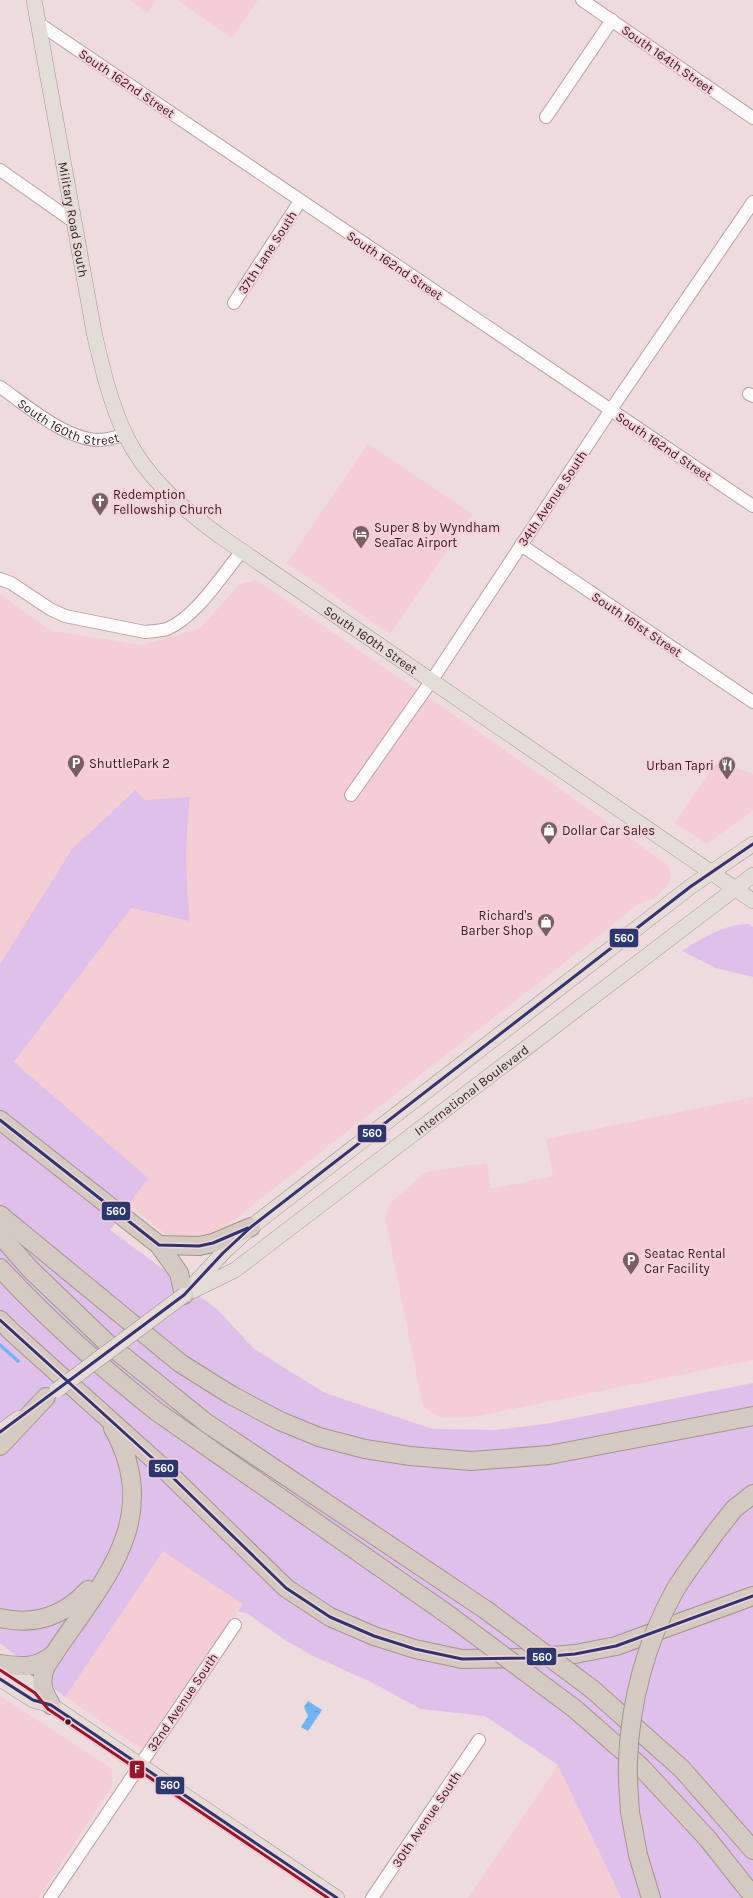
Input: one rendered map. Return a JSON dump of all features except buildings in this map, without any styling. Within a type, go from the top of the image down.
[{"type":"highway","points":[[0,1120],[159,1245],[179,1273],[184,1295]]},
{"type":"highway","points":[[0,1215],[180,1363],[231,1395],[280,1421],[319,1437],[365,1449],[410,1456],[471,1461],[549,1455],[753,1416]]},
{"type":"highway","points":[[159,1245],[199,1246],[213,1243],[251,1227]]},
{"type":"highway","points":[[0,1235],[30,1269],[107,1343],[204,1422],[486,1610],[592,1689],[682,1769],[753,1850]]},
{"type":"highway","points":[[0,1268],[62,1330],[113,1376],[156,1411],[450,1616],[575,1709],[640,1766],[707,1838],[753,1896]]},
{"type":"highway","points":[[0,1320],[13,1334],[107,1417],[166,1472],[286,1588],[330,1617],[374,1636],[415,1649],[462,1659],[528,1658],[576,1654],[616,1646],[753,1596]]},
{"type":"highway","points":[[0,1446],[46,1398]]},
{"type":"highway","points":[[604,1445],[664,1424],[753,1405]]},
{"type":"highway","points":[[52,1706],[44,1693],[41,1684],[42,1675],[53,1655],[109,1573],[127,1533],[132,1506],[132,1482],[128,1461],[121,1442],[107,1417]]},
{"type":"highway","points":[[651,1898],[638,1855],[630,1812],[628,1761],[634,1700],[643,1668],[657,1630],[675,1590],[715,1533],[734,1510],[753,1494]]},
{"type":"highway","points":[[0,1618],[23,1622],[43,1619],[60,1613],[71,1606],[89,1588],[127,1533]]},
{"type":"highway","points":[[0,1664],[28,1667],[43,1662],[53,1655]]},
{"type":"main road","name":"Military Road South","points":[[34,0],[104,377],[125,435]]},
{"type":"main road","name":"South 160th Street","points":[[125,435],[142,461],[166,491],[192,515],[242,551],[713,872],[753,901]]},
{"type":"main road","name":"International Boulevard","points":[[0,1432],[184,1295],[223,1253],[251,1227],[653,916],[753,844]]},
{"type":"main road","name":"International Boulevard","points":[[184,1295],[236,1270],[753,876]]},
{"type":"main road","points":[[0,1664],[38,1689],[52,1706],[337,1898]]},
{"type":"main road","points":[[0,1679],[32,1700],[52,1706]]},
{"type":"street","name":"South 164th Street","points":[[582,0],[753,118]]},
{"type":"street","points":[[546,117],[612,20]]},
{"type":"street","name":"South 162nd Street","points":[[38,23],[610,411],[753,506]]},
{"type":"street","points":[[0,170],[74,222]]},
{"type":"street","name":"37th Lane South","points":[[234,303],[300,201]]},
{"type":"street","name":"34th Avenue South","points":[[351,795],[432,680],[610,411],[753,202]]},
{"type":"street","name":"South 160th Street","points":[[0,387],[60,428],[83,437],[96,440],[125,435]]},
{"type":"street","name":"South 161st Street","points":[[521,545],[753,702]]},
{"type":"street","points":[[0,579],[11,583],[50,609],[65,616],[145,632],[155,631],[173,626],[189,613],[242,551]]},
{"type":"street","name":"32nd Avenue South","points":[[50,1898],[234,1625]]},
{"type":"street","name":"30th Avenue South","points":[[372,1898],[479,1740]]},
{"type":"shaded area","points":[[129,0],[156,0],[148,13]]},
{"type":"shaded area","points":[[177,0],[258,0],[232,38]]},
{"type":"shaded area","points":[[368,444],[472,514],[390,634],[287,563]]},
{"type":"shaded area","points":[[256,580],[489,739],[668,865],[671,875],[667,886],[655,898],[638,904],[218,1232],[193,1237],[165,1234],[0,1100],[0,1081],[185,836],[190,797],[145,800],[134,790],[72,849],[0,964],[0,594],[45,627],[54,631],[142,645],[199,629],[239,585]]},
{"type":"shaded area","points":[[717,761],[753,774],[753,810],[707,844],[675,823]]},
{"type":"shaded area","points":[[135,790],[145,800],[190,797],[186,859],[190,921],[131,908],[14,1062],[148,1178],[110,1230],[218,1310],[254,1349],[325,1393],[432,1429],[496,1430],[545,1424],[753,1383],[753,1898],[621,1898],[558,1765],[485,1716],[421,1709],[371,1682],[311,1655],[285,1640],[248,1614],[238,1611],[243,1604],[163,1551],[65,1697],[55,1689],[52,1684],[0,1643],[0,964],[72,849]]},
{"type":"shaded area","points":[[741,924],[749,924],[753,927],[753,977],[716,968],[682,951],[705,937],[723,929]]},
{"type":"shaded area","name":"Seatac Rental Car Facility","points":[[753,1097],[753,1360],[473,1417],[441,1418],[423,1407],[385,1217],[390,1203],[426,1172],[469,1165],[487,1164],[491,1189],[553,1176],[546,1139]]},
{"type":"shaded area","points":[[163,1551],[243,1604],[145,1751],[65,1697]]},
{"type":"shaded area","points":[[0,1696],[111,1768],[113,1779],[111,1787],[39,1898],[0,1898]]},
{"type":"shaded area","points":[[558,1765],[621,1898],[468,1898]]},
{"type":"water","points":[[308,1701],[322,1710],[308,1731],[301,1727],[308,1716],[304,1707]]},
{"type":"waterway","points":[[0,1345],[18,1361]]},
{"type":"transit line","name":"560","points":[[0,1432],[184,1295],[223,1253],[251,1227],[690,887],[753,844]]},
{"type":"transit line","name":"560","points":[[0,1120],[159,1245],[199,1246],[213,1243],[248,1228]]},
{"type":"transit line","name":"560","points":[[0,1320],[161,1466],[286,1588],[330,1617],[374,1636],[415,1649],[462,1659],[528,1658],[575,1654],[616,1646],[753,1596]]},
{"type":"transit line","name":"F","points":[[0,1670],[35,1693],[48,1709],[328,1898]]},
{"type":"transit line","name":"560","points":[[0,1679],[33,1700],[51,1705],[337,1898]]},
{"type":"place","name":"Redemption Fellowship Church","points":[[100,516]]},
{"type":"place","name":"Super 8 by Wyndham SeaTac Airport","points":[[361,549]]},
{"type":"place","name":"ShuttlePark 2","points":[[76,778]]},
{"type":"place","name":"Urban Tapri","points":[[727,780]]},
{"type":"place","name":"Dollar Car Sales","points":[[549,845]]},
{"type":"place","name":"Richard's Barber Shop","points":[[546,937]]},
{"type":"place","name":"Seatac Rental Car Facility","points":[[631,1275]]}]
